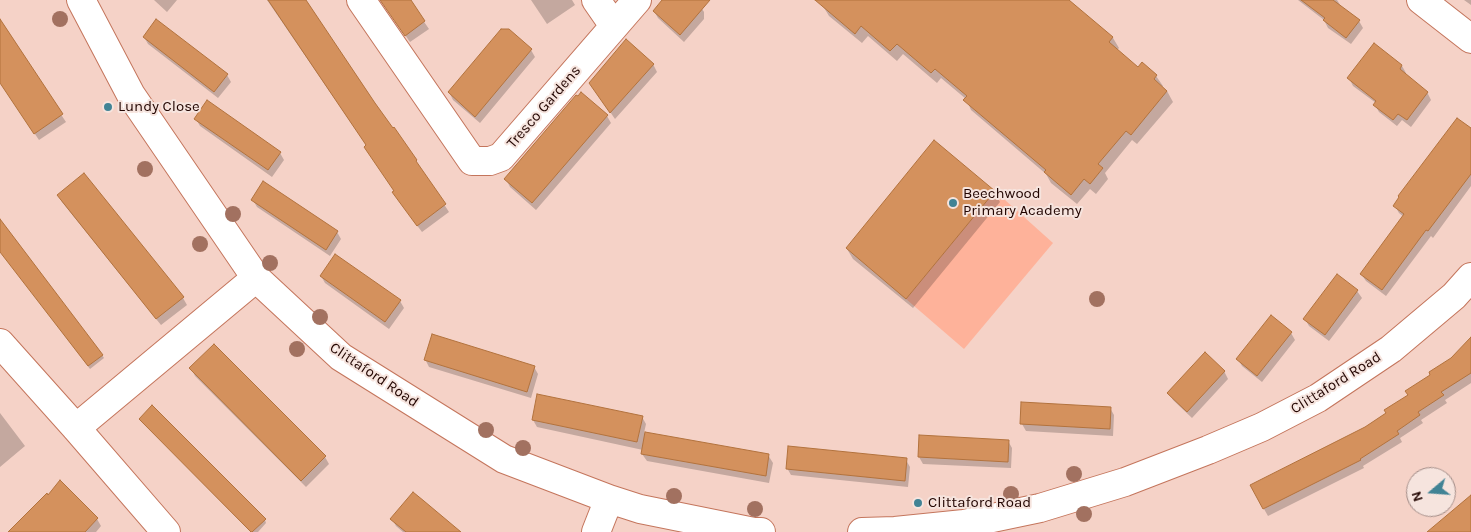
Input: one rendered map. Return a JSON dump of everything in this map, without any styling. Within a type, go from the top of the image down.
[{"type":"street","name":"Clittaford Road","points":[[81,0],[131,95],[256,278],[341,356],[504,459],[640,509],[761,532]]},
{"type":"street","name":"Tresco Gardens","points":[[361,0],[472,161],[490,161],[501,157],[637,0]]},
{"type":"street","points":[[596,0],[614,26]]},
{"type":"street","points":[[1420,0],[1471,39]]},
{"type":"street","name":"Clittaford Road","points":[[862,532],[896,531],[964,524],[1040,508],[1125,482],[1208,450],[1262,427],[1318,398],[1391,349],[1454,296],[1471,277]]},
{"type":"street","points":[[76,428],[256,278]]},
{"type":"street","points":[[0,343],[166,532]]},
{"type":"street","points":[[596,532],[609,499]]},
{"type":"shaded area","points":[[995,191],[1053,243],[964,349],[906,299]]},
{"type":"building","points":[[268,0],[306,0],[446,204],[417,226],[392,192],[394,191],[364,147],[366,145]]},
{"type":"building","points":[[380,0],[411,0],[425,21],[405,36]]},
{"type":"building","points":[[662,0],[710,0],[680,35],[653,11]]},
{"type":"building","points":[[815,0],[1069,0],[1113,37],[1109,42],[1138,67],[1142,62],[1157,75],[1154,79],[1167,91],[1131,135],[1126,131],[1098,164],[1103,168],[1090,184],[1084,179],[1071,195],[1044,172],[1046,170],[963,100],[967,96],[935,69],[931,73],[897,44],[890,51],[861,26],[855,34]]},
{"type":"building","points":[[1301,0],[1333,0],[1360,20],[1346,38],[1323,20],[1325,18]]},
{"type":"building","points":[[0,19],[63,114],[34,134],[0,83]]},
{"type":"building","points":[[156,19],[228,74],[214,92],[143,37]]},
{"type":"building","points":[[501,29],[509,29],[532,49],[475,117],[448,92]]},
{"type":"building","points":[[626,39],[654,64],[610,113],[589,83]]},
{"type":"building","points":[[1374,43],[1402,65],[1400,69],[1428,92],[1407,120],[1398,114],[1393,120],[1373,105],[1376,101],[1347,78]]},
{"type":"building","points":[[581,92],[608,115],[532,203],[504,179],[576,95],[578,96]]},
{"type":"building","points":[[207,100],[281,152],[268,170],[194,119]]},
{"type":"building","points":[[1457,118],[1471,128],[1471,174],[1428,231],[1426,230],[1382,290],[1360,274],[1404,214],[1393,206],[1398,196]]},
{"type":"building","points":[[934,140],[995,191],[906,299],[846,248]]},
{"type":"building","points":[[84,173],[184,297],[156,319],[57,195]]},
{"type":"building","points":[[263,181],[338,231],[326,250],[251,200]]},
{"type":"building","points":[[0,219],[103,355],[88,366],[0,252]]},
{"type":"building","points":[[335,254],[401,300],[385,322],[320,276]]},
{"type":"building","points":[[1337,274],[1358,290],[1325,335],[1303,319]]},
{"type":"building","points":[[1271,315],[1292,332],[1257,376],[1236,359]]},
{"type":"building","points":[[432,334],[535,366],[527,392],[424,360]]},
{"type":"building","points":[[1471,337],[1471,373],[1441,392],[1444,395],[1418,412],[1420,415],[1397,431],[1399,434],[1361,460],[1263,509],[1250,485],[1365,427],[1386,413],[1384,410],[1408,395],[1405,391],[1430,375],[1429,372],[1451,358]]},
{"type":"building","points":[[214,344],[326,456],[301,481],[189,368]]},
{"type":"building","points":[[1205,352],[1225,371],[1187,412],[1167,393]]},
{"type":"building","points":[[537,394],[643,416],[637,442],[532,420]]},
{"type":"building","points":[[1021,402],[1111,407],[1110,429],[1020,424]]},
{"type":"building","points":[[152,405],[266,519],[252,532],[139,419]]},
{"type":"building","points":[[645,432],[769,454],[766,476],[641,454]]},
{"type":"building","points":[[919,435],[1009,440],[1008,462],[918,457]]},
{"type":"building","points":[[788,446],[907,458],[905,481],[786,469]]},
{"type":"building","points":[[60,480],[98,518],[85,532],[8,532],[47,493],[48,495]]},
{"type":"building","points":[[413,492],[461,532],[406,532],[390,519]]},
{"type":"building","points":[[1471,495],[1471,532],[1427,532],[1445,517],[1456,517],[1456,508]]},
{"type":"place","name":"Lundy Close","points":[[108,107]]},
{"type":"place","name":"Beechwood Primary Academy","points":[[953,203]]},
{"type":"place","name":"Clittaford Road","points":[[918,503]]}]
